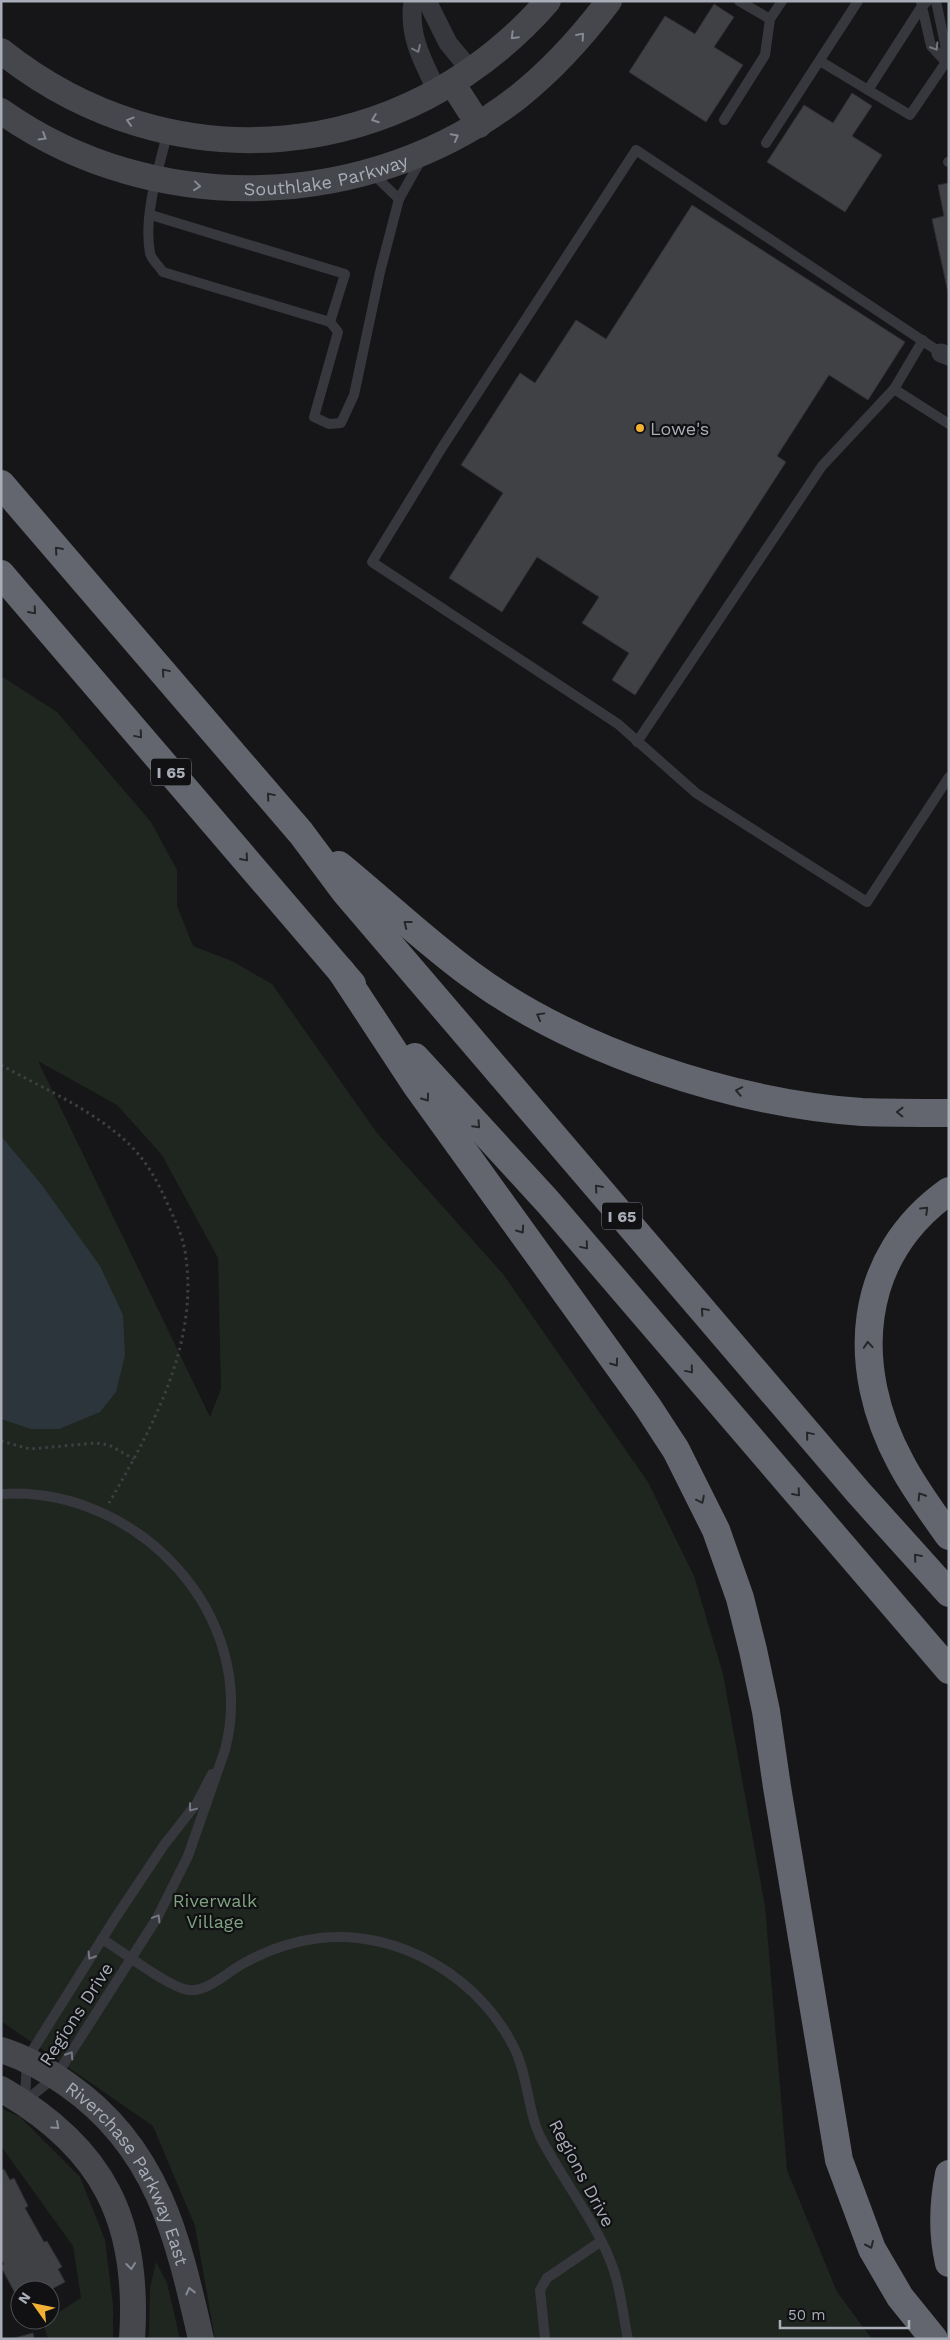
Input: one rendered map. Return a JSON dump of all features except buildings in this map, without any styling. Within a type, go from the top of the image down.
[{"type":"highway","name":"I 65","points":[[1,484],[302,833],[352,899],[853,1486],[949,1593]]},
{"type":"highway","name":"I 65","points":[[1,574],[340,971],[432,1077],[548,1202],[949,1670]]},
{"type":"highway","points":[[302,833],[398,917],[470,974],[545,1019],[619,1055],[680,1077],[721,1088],[807,1105],[861,1112],[949,1113]]},
{"type":"highway","points":[[340,971],[390,1048],[652,1414],[676,1450],[716,1530],[740,1598],[766,1711],[839,2160],[872,2249],[900,2297],[934,2339]]},
{"type":"highway","points":[[949,1191],[928,1206],[909,1226],[892,1249],[872,1303],[867,1336],[869,1367],[884,1425],[900,1462],[949,1536]]},
{"type":"highway","points":[[949,2174],[943,2204],[944,2234],[949,2263]]},
{"type":"street","points":[[413,1],[411,17],[414,41],[453,82],[479,124]]},
{"type":"street","points":[[427,1],[448,43],[453,82]]},
{"type":"street","points":[[1,51],[25,69],[89,105],[118,117],[168,131],[222,139],[287,139],[367,122],[453,82],[506,44],[548,1]]},
{"type":"street","name":"Southlake Parkway","points":[[1,111],[70,151],[131,174],[156,180],[216,188],[257,189],[322,183],[371,172],[425,152],[479,124],[517,98],[546,73],[586,31],[609,1]]},
{"type":"street","name":"Riverchase Parkway East","points":[[1,2050],[27,2059],[82,2094],[110,2121],[134,2150],[147,2169],[176,2236],[202,2339]]},
{"type":"street","name":"Riverchase Parkway East","points":[[1,2089],[51,2121],[95,2170],[117,2208],[129,2254],[133,2285],[132,2339]]},
{"type":"lane","points":[[738,1],[770,20]]},
{"type":"lane","points":[[724,120],[765,55],[770,20],[782,1]]},
{"type":"lane","points":[[766,142],[858,1]]},
{"type":"lane","points":[[820,61],[910,115],[947,63],[947,44],[936,1]]},
{"type":"lane","points":[[868,90],[923,3]]},
{"type":"lane","points":[[923,3],[931,46],[947,63]]},
{"type":"lane","points":[[168,131],[156,180],[151,215],[150,255],[163,272],[330,322],[338,332],[314,416],[329,424],[341,424],[354,395],[380,272],[399,199],[425,152]]},
{"type":"lane","points":[[945,354],[636,150],[443,446],[372,562],[618,724],[696,793],[867,902],[949,777]]},
{"type":"lane","points":[[371,172],[399,199]]},
{"type":"lane","points":[[151,215],[345,274],[330,322]]},
{"type":"lane","points":[[637,742],[822,466],[894,389],[923,340]]},
{"type":"lane","points":[[894,389],[949,424]]},
{"type":"lane","name":"Regions Drive","points":[[1,1494],[31,1494],[62,1500],[102,1514],[143,1538],[172,1562],[195,1588],[210,1613],[228,1662],[231,1683],[231,1718],[225,1750],[188,1856],[157,1918],[56,2076],[24,2102]]},
{"type":"lane","name":"Regions Drive","points":[[24,2102],[27,2059],[102,1939],[164,1845],[197,1802],[225,1750]]},
{"type":"lane","name":"Regions Drive","points":[[102,1939],[172,1984],[188,1990],[203,1988],[247,1961],[274,1949],[321,1938],[357,1938],[392,1945],[412,1952],[449,1972],[496,2017],[516,2054],[542,2140],[584,2211],[613,2268],[628,2339]]},
{"type":"lane","points":[[545,2339],[540,2290],[547,2278],[600,2242]]},
{"type":"path","points":[[1,1065],[87,1113],[112,1129],[130,1145],[154,1174],[180,1234],[186,1258],[187,1288],[183,1334],[174,1366],[157,1410],[134,1459],[102,1514]]},
{"type":"path","points":[[1,1441],[30,1448],[96,1443],[109,1445],[134,1459]]},
{"type":"green space","name":"Riverwalk Village","points":[[1,676],[57,712],[151,822],[177,870],[177,906],[193,946],[232,961],[272,984],[377,1133],[503,1274],[648,1482],[694,1576],[723,1674],[765,1906],[787,2170],[837,2292],[872,2339],[215,2339],[195,2226],[153,2126],[1,2021]],"holes":[[[38,1061],[117,1105],[162,1155],[218,1258],[221,1389],[210,1417]]]},
{"type":"green space","points":[[1,2108],[20,2117],[80,2177],[105,2240],[113,2305],[113,2339],[48,2339],[45,2330],[60,2330],[60,2312],[81,2298],[73,2246],[1,2146]]},
{"type":"green space","points":[[156,2262],[167,2283],[180,2339],[149,2339],[150,2288]]},
{"type":"shaded area","points":[[1,1136],[41,1184],[100,1266],[123,1315],[125,1355],[116,1392],[100,1412],[59,1429],[31,1429],[1,1419]]},
{"type":"place","name":"Lowe's","points":[[640,428]]}]
